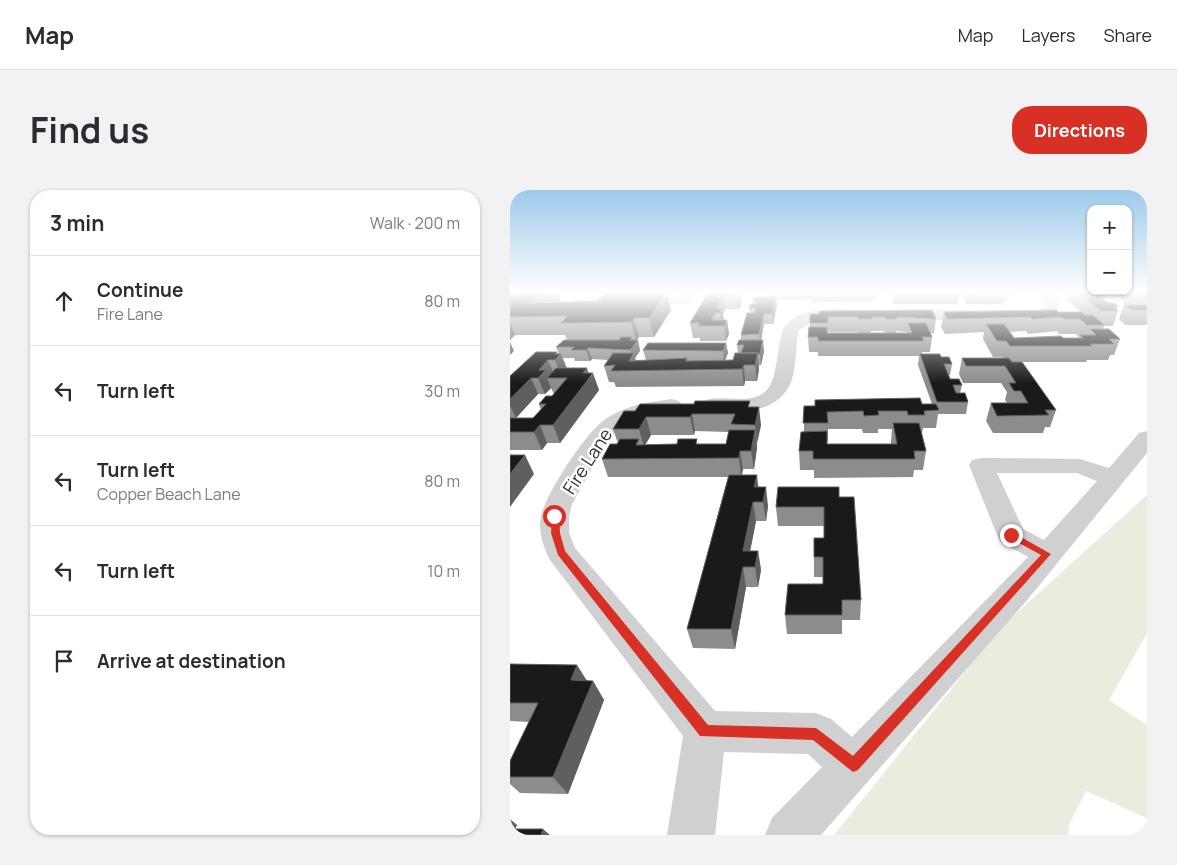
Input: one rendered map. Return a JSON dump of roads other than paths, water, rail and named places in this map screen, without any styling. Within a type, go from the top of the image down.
[{"type":"street","name":"Fire Lane","points":[[705,731],[561,552],[555,533],[554,516],[600,434],[617,419],[637,410],[660,406],[746,404],[766,400],[776,395],[784,382],[789,335],[798,323]]},
{"type":"street","points":[[789,835],[1047,554],[1147,438]]},
{"type":"street","points":[[1047,554],[1011,535],[982,465],[1080,466],[1114,478]]},
{"type":"street","points":[[691,835],[705,731],[816,734],[853,765]]}]
